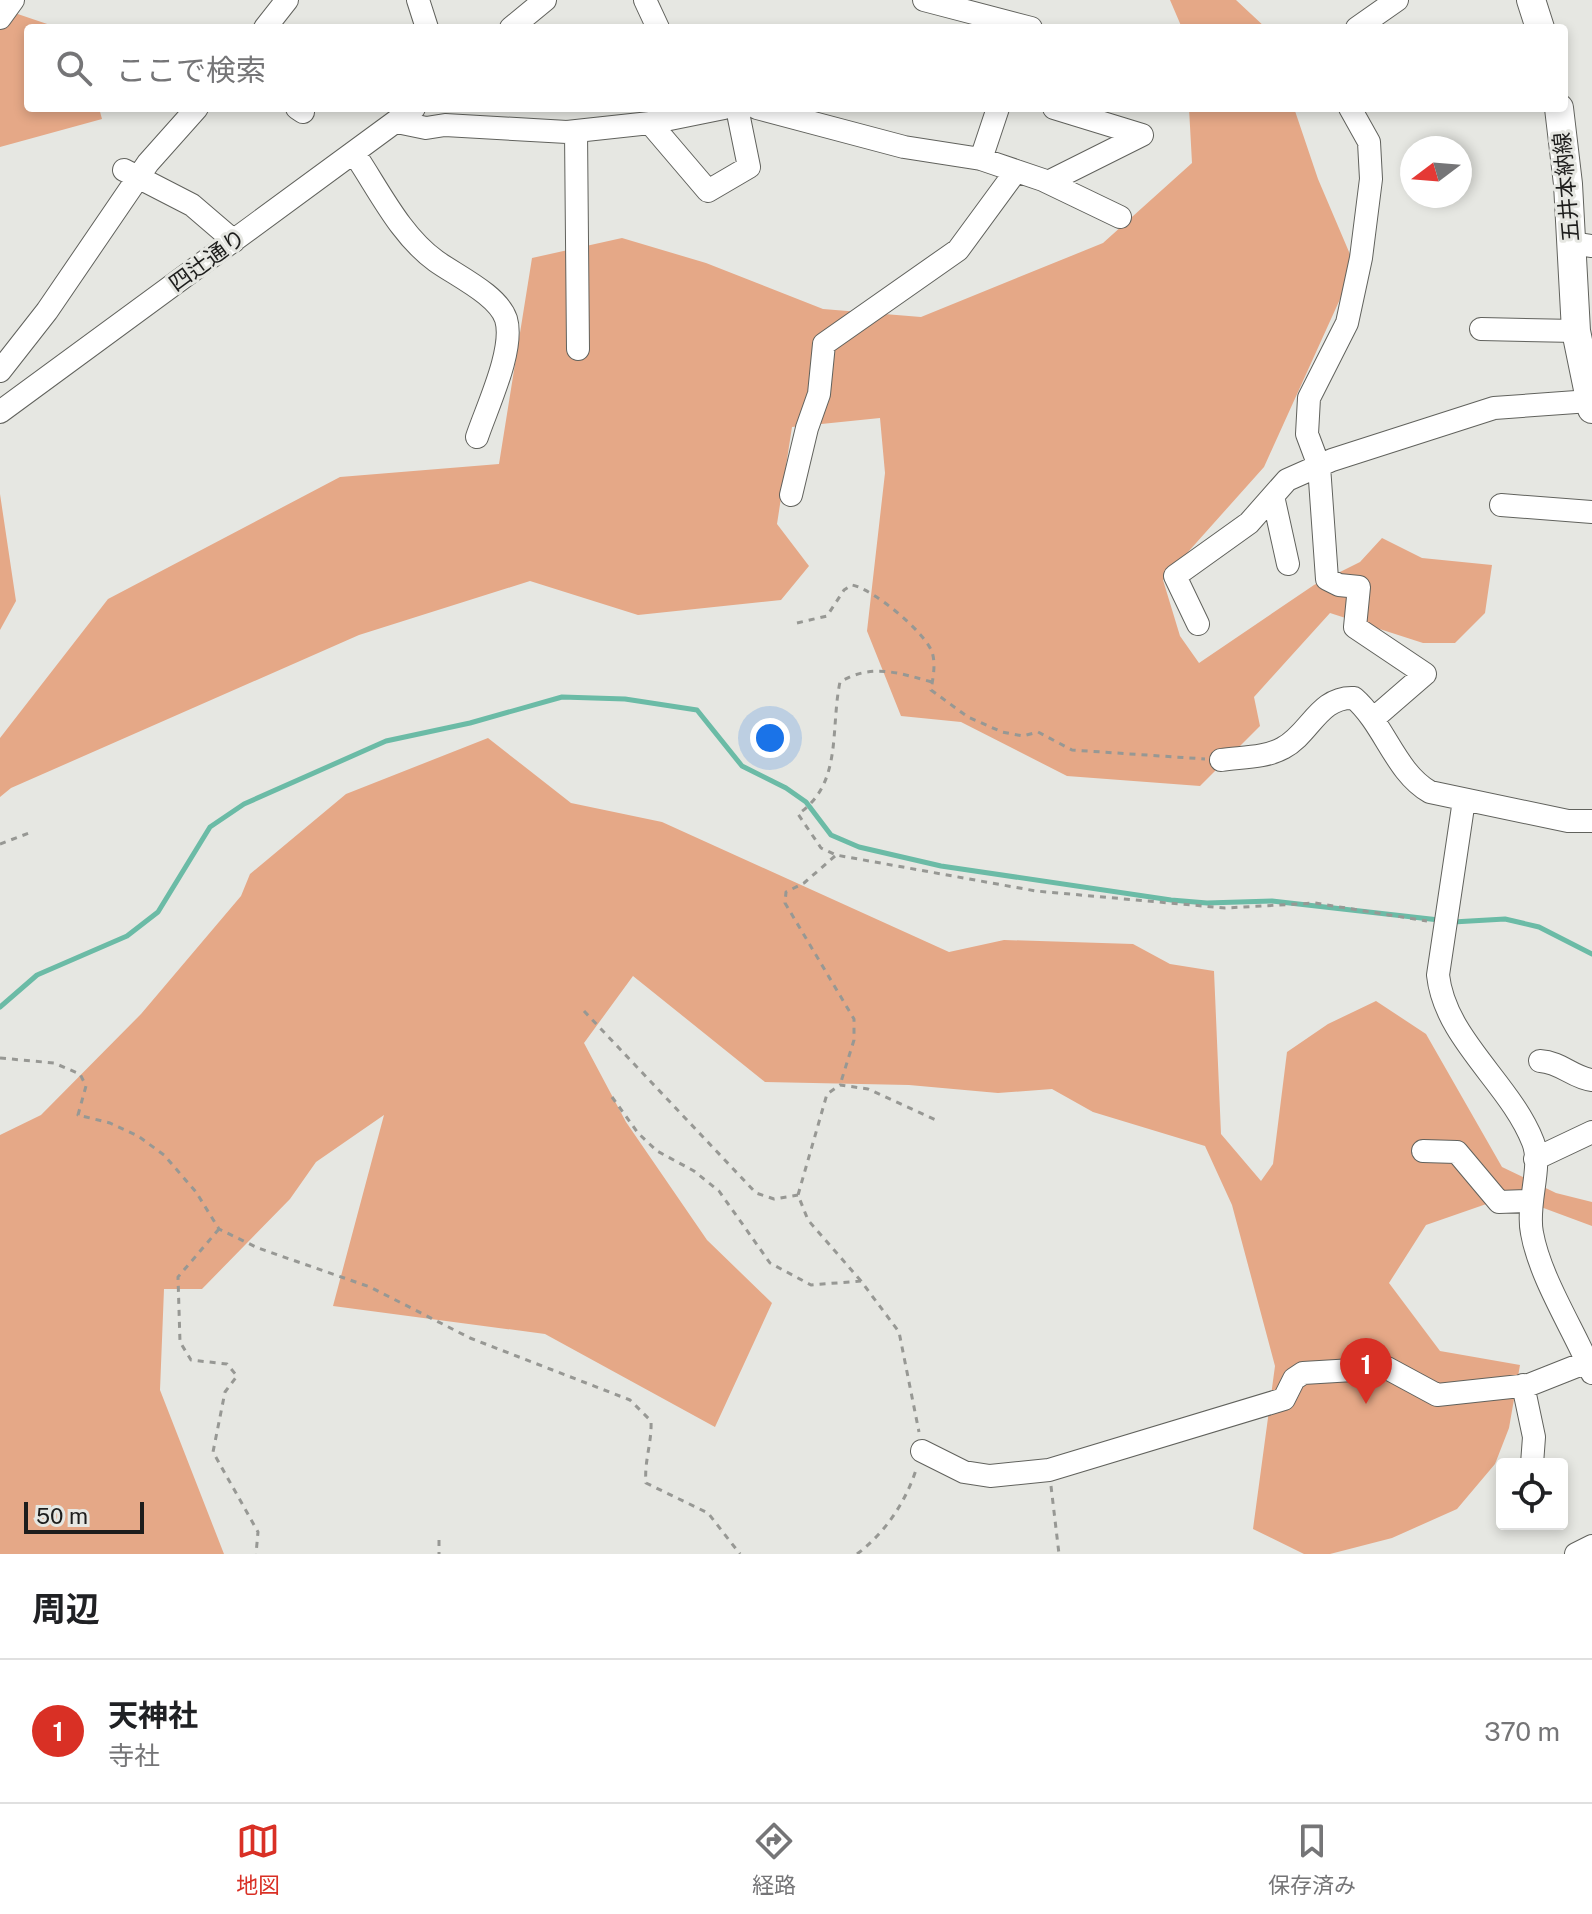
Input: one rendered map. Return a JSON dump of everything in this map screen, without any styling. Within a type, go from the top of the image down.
[{"type":"main road","points":[[1531,0],[1539,24]]},
{"type":"main road","name":"五井本納線","points":[[1560,112],[1582,245],[1576,331],[1591,405]]},
{"type":"street","points":[[0,18],[13,0]]},
{"type":"street","points":[[268,24],[287,0]]},
{"type":"street","points":[[418,0],[426,24]]},
{"type":"street","points":[[516,24],[545,0]]},
{"type":"street","points":[[645,0],[656,24]]},
{"type":"street","points":[[924,0],[1016,24]]},
{"type":"street","points":[[1363,24],[1397,0]]},
{"type":"street","points":[[0,371],[47,311],[132,173],[193,112]]},
{"type":"street","points":[[406,115],[426,128],[445,125],[576,131],[650,123],[704,112]]},
{"type":"street","points":[[650,123],[708,191],[749,167],[738,112]]},
{"type":"street","points":[[772,112],[904,147],[981,159],[1048,182],[1120,217]]},
{"type":"street","points":[[981,159],[997,112]]},
{"type":"street","points":[[1048,182],[1142,135],[1067,112]]},
{"type":"street","points":[[1352,112],[1369,142],[1371,179],[1361,258],[1347,323],[1309,398],[1307,434],[1319,466],[1327,579],[1339,585],[1359,587],[1355,627],[1425,674],[1373,719]]},
{"type":"street","name":"四辻通り","points":[[1,410],[406,115]]},
{"type":"street","points":[[576,131],[578,349]]},
{"type":"street","points":[[354,153],[410,238],[437,262],[495,300],[506,318],[509,342],[477,437]]},
{"type":"street","points":[[791,495],[807,428],[819,394],[824,344],[958,250],[1016,171]]},
{"type":"street","points":[[132,173],[192,205],[234,241]]},
{"type":"street","points":[[1481,329],[1576,331]]},
{"type":"street","points":[[1198,624],[1175,576],[1249,523],[1287,480],[1319,466],[1494,408],[1591,405]]},
{"type":"street","points":[[1273,496],[1288,564]]},
{"type":"street","points":[[1501,505],[1592,512]]},
{"type":"street","points":[[1221,760],[1261,755],[1285,747],[1329,704],[1345,697],[1354,698],[1373,719],[1412,782],[1430,792],[1568,821],[1592,821]]},
{"type":"street","points":[[922,1451],[964,1472],[977,1474],[1049,1470],[1284,1399],[1294,1379],[1303,1373],[1387,1368],[1437,1395],[1523,1385],[1589,1360],[1532,1234],[1529,1201],[1535,1145],[1502,1087],[1452,1019],[1441,997],[1438,975],[1464,800]]},
{"type":"street","points":[[1540,1061],[1556,1062],[1592,1080]]},
{"type":"street","points":[[1535,1159],[1592,1132]]},
{"type":"street","points":[[1423,1151],[1457,1152],[1499,1202],[1529,1201]]},
{"type":"street","points":[[1523,1385],[1534,1437],[1532,1458]]},
{"type":"street","points":[[1576,1554],[1592,1546]]},
{"type":"path","points":[[797,623],[827,616],[844,590],[852,585],[862,587],[877,596],[927,642],[934,662],[931,690],[948,703],[1002,732],[1023,736],[1038,732],[1072,750],[1135,757],[1221,760]]},
{"type":"path","points":[[932,682],[878,670],[857,672],[840,682],[829,776],[815,803],[798,814],[821,848],[836,855],[1036,891],[1225,908],[1315,903],[1439,924],[1446,920]]},
{"type":"path","points":[[0,844],[29,833]]},
{"type":"path","points":[[836,855],[804,883],[786,892],[785,903],[854,1019],[854,1040],[840,1085],[827,1094],[798,1195],[808,1220],[861,1281],[899,1332],[915,1397],[922,1451],[907,1496],[882,1529],[857,1554]]},
{"type":"path","points":[[584,1011],[756,1193],[774,1199],[798,1195]]},
{"type":"path","points":[[0,1058],[54,1063],[80,1074],[86,1086],[78,1115],[110,1123],[138,1136],[164,1155],[196,1192],[219,1229],[258,1248],[370,1287],[470,1338],[630,1400],[651,1421],[652,1438],[644,1464],[646,1483],[708,1513],[740,1554]]},
{"type":"path","points":[[840,1085],[868,1089],[938,1121]]},
{"type":"path","points":[[612,1097],[638,1133],[657,1151],[694,1171],[719,1191],[770,1263],[811,1285],[861,1281]]},
{"type":"path","points":[[219,1229],[178,1277],[180,1342],[191,1360],[227,1364],[237,1376],[225,1392],[213,1452],[258,1532],[256,1554]]},
{"type":"path","points":[[1049,1470],[1059,1554]]},
{"type":"path","points":[[439,1540],[439,1554]]},
{"type":"shaded area","points":[[1170,0],[1236,0],[1262,24],[1180,24]]},
{"type":"shaded area","points":[[0,8],[47,24],[24,24],[24,112],[100,112],[102,119],[0,147]]},
{"type":"shaded area","points":[[1189,112],[1295,112],[1318,179],[1355,266],[1264,467],[1163,580],[1180,636],[1199,663],[1314,585],[1360,562],[1382,538],[1422,558],[1492,565],[1485,613],[1455,643],[1423,643],[1330,613],[1254,697],[1260,726],[1200,786],[1067,776],[961,722],[901,716],[867,631],[885,473],[880,418],[792,427],[777,524],[809,566],[781,600],[638,615],[530,581],[359,635],[11,788],[0,797],[0,738],[108,599],[340,477],[499,464],[532,258],[622,238],[706,263],[823,309],[921,317],[1103,243],[1192,163]]},
{"type":"shaded area","points":[[0,494],[16,601],[0,630]]},
{"type":"shaded area","points":[[488,738],[571,803],[662,822],[949,952],[1004,940],[1133,944],[1170,964],[1214,971],[1221,1134],[1261,1181],[1273,1164],[1287,1052],[1328,1024],[1376,1001],[1426,1034],[1502,1167],[1556,1193],[1592,1202],[1592,1226],[1522,1200],[1495,1201],[1426,1225],[1389,1283],[1440,1351],[1520,1365],[1509,1428],[1495,1464],[1457,1509],[1392,1538],[1330,1554],[1304,1554],[1253,1529],[1275,1366],[1232,1205],[1205,1146],[1093,1112],[1052,1089],[998,1093],[909,1085],[765,1082],[633,976],[584,1043],[626,1122],[707,1240],[772,1303],[715,1427],[545,1334],[333,1306],[384,1115],[316,1162],[290,1199],[202,1289],[164,1289],[160,1390],[224,1554],[0,1554],[0,1135],[41,1115],[141,1014],[241,896],[250,874],[346,794]]},
{"type":"waterway","points":[[0,1007],[37,975],[127,936],[158,912],[210,827],[244,804],[386,741],[470,723],[562,697],[625,699],[697,710],[742,766],[786,788],[806,802],[831,835],[859,847],[941,866],[1171,900],[1207,903],[1272,901],[1439,920]]},
{"type":"waterway","points":[[1453,922],[1505,919],[1539,927],[1592,954]]},
{"type":"place","name":"天神社","points":[[1366,1404]]}]
